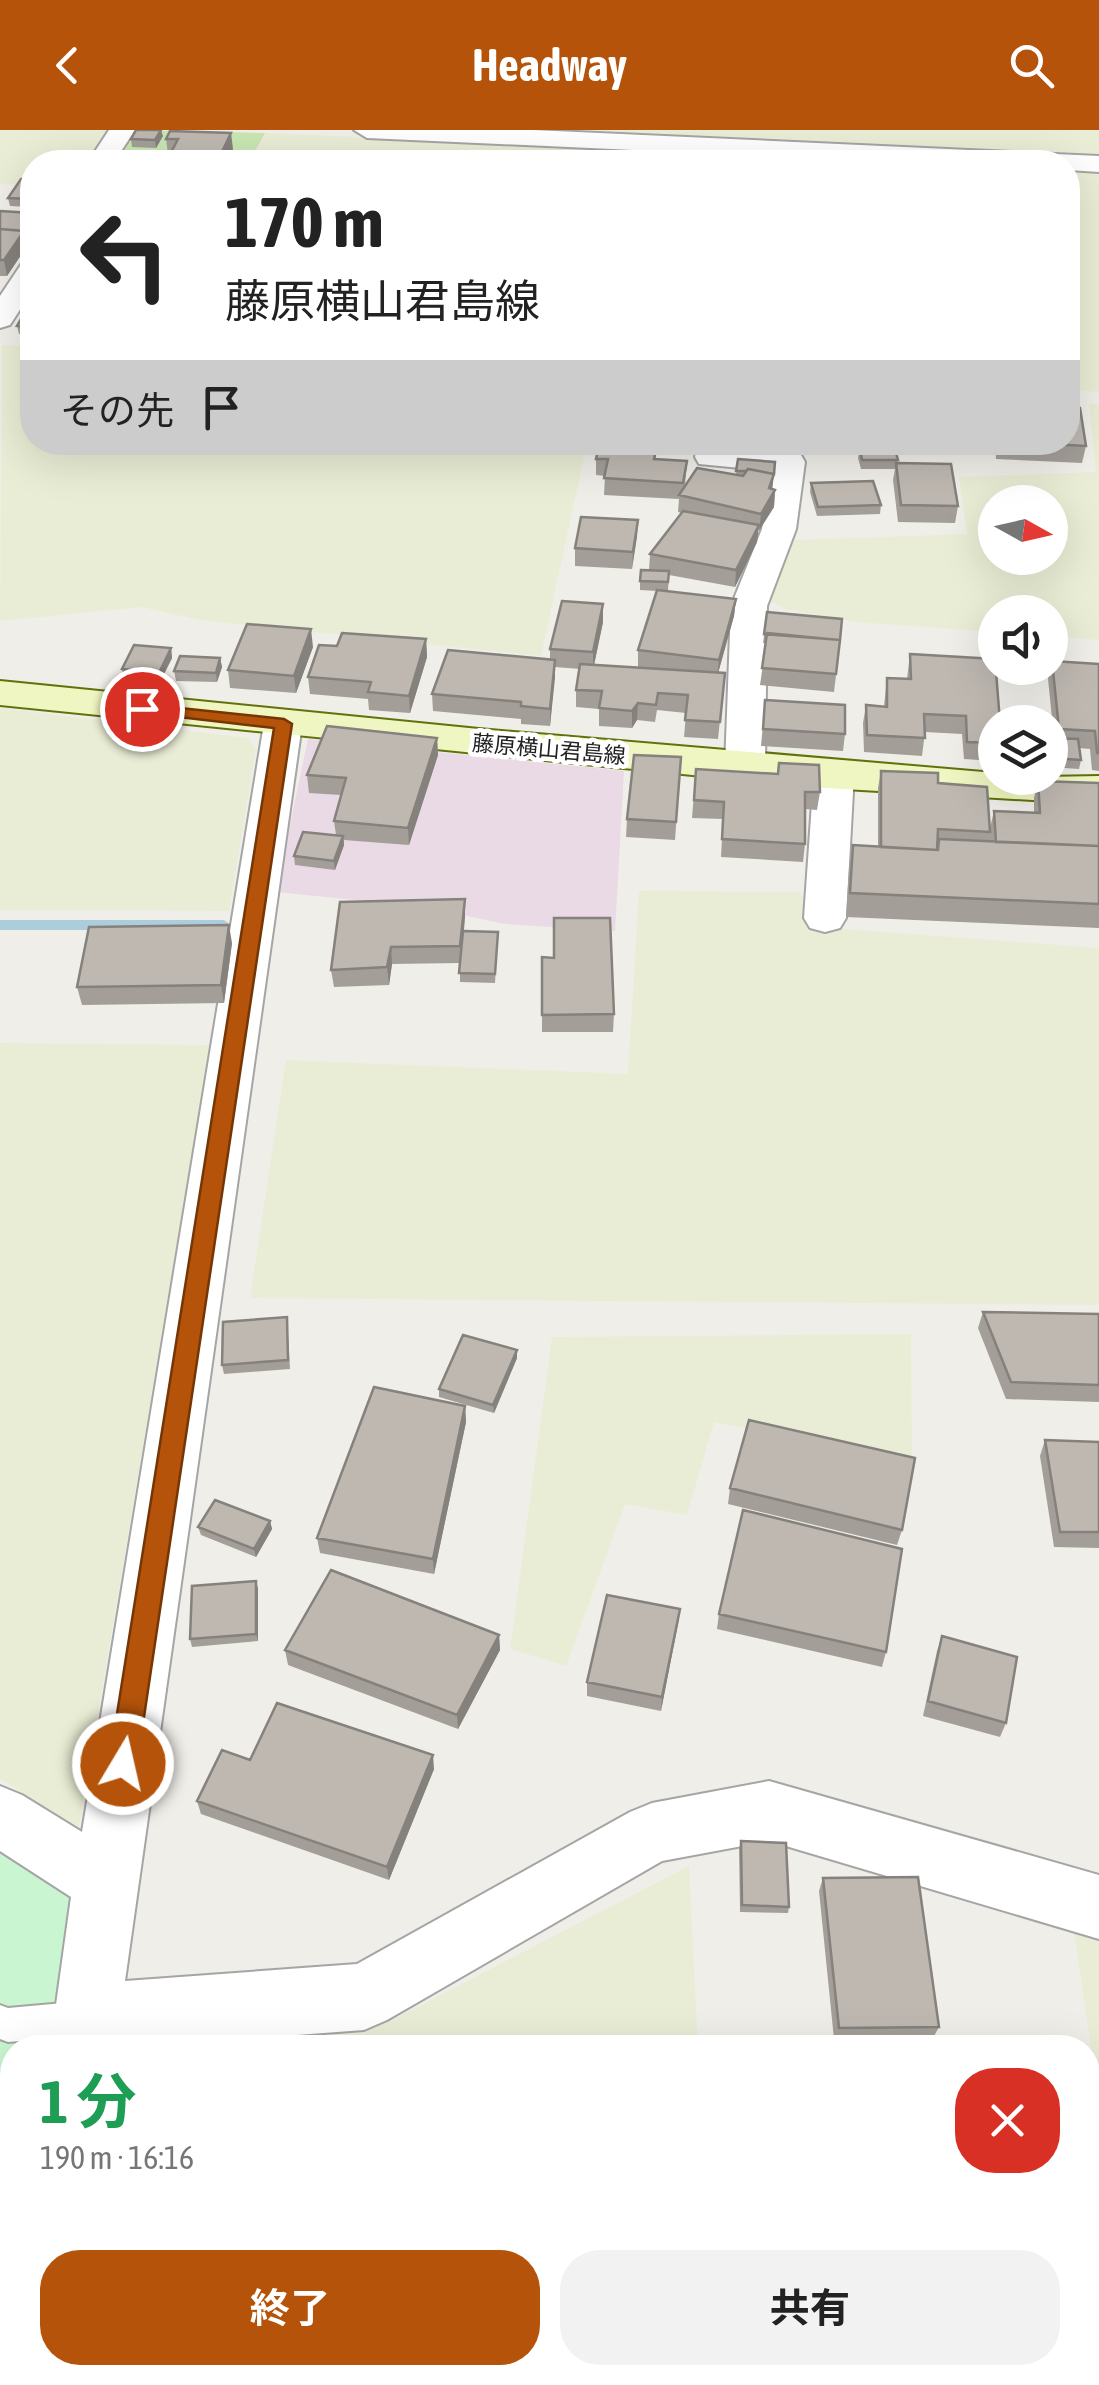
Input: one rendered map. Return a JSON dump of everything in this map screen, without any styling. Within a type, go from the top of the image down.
[{"type":"main road","name":"藤原横山君島線","points":[[0,693],[745,767],[1031,789],[1099,790]]},
{"type":"street","points":[[367,130],[798,150]]},
{"type":"street","points":[[0,319],[20,288]]},
{"type":"street","points":[[711,455],[789,462],[779,530],[748,606],[745,767]]},
{"type":"street","points":[[284,724],[85,2033],[216,2005],[364,1997],[652,1833],[769,1811],[1099,1907]]},
{"type":"street","points":[[824,918],[834,774]]},
{"type":"street","points":[[0,1816],[105,1882]]},
{"type":"lane","points":[[0,2022],[85,2033]]},
{"type":"shaded area","points":[[308,739],[624,771],[615,931],[505,924],[425,907],[276,892]]},
{"type":"green space","points":[[0,130],[111,130],[98,150],[20,150],[20,185],[0,184]]},
{"type":"green space","points":[[135,130],[265,133],[256,150],[122,150]]},
{"type":"green space","points":[[530,130],[1099,130],[1099,156],[1080,155],[1080,150],[968,150]]},
{"type":"green space","points":[[265,133],[651,150],[256,150]]},
{"type":"green space","points":[[1080,169],[1099,170],[1099,392],[1080,391]]},
{"type":"green space","points":[[2,345],[20,346],[20,455],[584,455],[541,656],[200,620],[141,607],[0,621]]},
{"type":"green space","points":[[1089,404],[1099,404],[1099,640],[1068,637],[1068,595],[978,595],[978,631],[856,622],[784,609],[769,600],[794,540],[967,534],[959,477],[1096,472]]},
{"type":"green space","points":[[0,708],[248,738],[256,750],[229,911],[0,910]]},
{"type":"green space","points":[[639,891],[801,892],[817,927],[1099,948],[1099,1305],[250,1298],[286,1060],[628,1074]]},
{"type":"green space","points":[[0,1043],[210,1045],[79,1827],[0,1779]]},
{"type":"green space","points":[[911,1334],[912,1462],[714,1422],[687,1515],[625,1504],[566,1666],[510,1649],[552,1337]]},
{"type":"green space","points":[[0,1835],[93,1890],[72,2035],[0,2035]]},
{"type":"green space","points":[[689,1866],[697,2035],[329,2035],[392,2020]]},
{"type":"green space","points":[[1074,1931],[1099,1938],[1099,2035],[1089,2035]]},
{"type":"building","points":[[136,130],[161,130],[155,140],[131,139]]},
{"type":"building","points":[[170,131],[231,133],[223,150],[172,150],[178,139],[166,139]]},
{"type":"building","points":[[20,180],[20,198],[8,198]]},
{"type":"building","points":[[0,211],[20,212],[20,231],[0,229]]},
{"type":"building","points":[[0,229],[20,231],[20,237],[4,260],[0,260]]},
{"type":"building","points":[[1080,408],[1086,446],[1080,446]]},
{"type":"building","points":[[597,455],[655,455],[654,459],[687,461],[683,483],[604,478],[608,459],[596,459]]},
{"type":"building","points":[[861,455],[897,455],[898,460],[862,460]]},
{"type":"building","points":[[738,459],[775,462],[774,474],[736,471]]},
{"type":"building","points":[[896,463],[951,464],[958,506],[901,505]]},
{"type":"building","points":[[697,468],[743,476],[748,469],[774,474],[769,488],[775,490],[761,514],[679,495]]},
{"type":"building","points":[[873,481],[881,505],[818,507],[811,483]]},
{"type":"building","points":[[683,511],[759,525],[736,570],[650,554]]},
{"type":"building","points":[[581,517],[638,520],[633,552],[575,548]]},
{"type":"building","points":[[641,570],[669,571],[668,582],[640,581]]},
{"type":"building","points":[[657,590],[736,599],[719,660],[638,650]]},
{"type":"building","points":[[562,601],[603,604],[593,652],[550,649]]},
{"type":"building","points":[[767,612],[842,619],[840,640],[764,634]]},
{"type":"building","points":[[247,624],[311,629],[294,676],[228,670]]},
{"type":"building","points":[[342,633],[426,639],[409,696],[368,692],[371,682],[308,677],[319,645],[337,646]]},
{"type":"building","points":[[767,633],[840,640],[836,674],[762,668]]},
{"type":"building","points":[[134,645],[171,648],[159,673],[122,669]]},
{"type":"building","points":[[448,650],[555,660],[550,709],[521,706],[521,702],[432,694]]},
{"type":"building","points":[[910,654],[978,658],[978,685],[997,685],[999,705],[978,705],[978,742],[967,742],[966,716],[924,714],[925,738],[867,735],[866,705],[887,707],[887,678],[911,679]]},
{"type":"building","points":[[180,656],[220,658],[216,673],[174,671]]},
{"type":"building","points":[[1068,662],[1099,664],[1099,753],[1095,731],[1068,730],[1068,705],[1057,705],[1054,685],[1068,685]]},
{"type":"building","points":[[580,664],[725,673],[720,722],[685,720],[688,695],[658,693],[656,705],[638,703],[632,711],[599,708],[602,691],[576,690]]},
{"type":"building","points":[[765,700],[845,705],[845,734],[763,729]]},
{"type":"building","points":[[327,726],[437,738],[408,828],[334,821],[346,778],[307,775]]},
{"type":"building","points":[[1068,739],[1078,739],[1081,760],[1068,759]]},
{"type":"building","points":[[634,755],[681,757],[676,822],[627,819]]},
{"type":"building","points":[[779,763],[819,765],[820,792],[805,792],[805,844],[722,839],[724,802],[694,800],[696,769],[778,774]]},
{"type":"building","points":[[881,771],[938,773],[938,783],[978,786],[978,795],[988,795],[990,832],[938,829],[937,850],[881,847]]},
{"type":"building","points":[[1068,782],[1099,783],[1099,846],[996,842],[994,811],[1040,813],[1039,795],[1068,795]]},
{"type":"building","points":[[303,832],[343,836],[334,861],[294,856]]},
{"type":"building","points":[[939,839],[1099,846],[1099,904],[850,893],[853,845],[938,850]]},
{"type":"building","points":[[465,899],[460,946],[391,947],[387,967],[331,970],[340,902]]},
{"type":"building","points":[[554,918],[610,918],[614,1014],[542,1015],[542,957],[554,958]]},
{"type":"building","points":[[229,925],[221,985],[77,987],[89,927]]},
{"type":"building","points":[[463,931],[498,932],[495,974],[459,973]]},
{"type":"building","points":[[983,1312],[1099,1314],[1099,1385],[1011,1382]]},
{"type":"building","points":[[287,1317],[288,1360],[222,1365],[223,1322]]},
{"type":"building","points":[[463,1335],[517,1350],[493,1405],[439,1389]]},
{"type":"building","points":[[374,1387],[465,1406],[433,1559],[317,1538]]},
{"type":"building","points":[[749,1420],[915,1458],[902,1530],[730,1488]]},
{"type":"building","points":[[1045,1440],[1099,1442],[1099,1532],[1060,1532]]},
{"type":"building","points":[[215,1500],[270,1521],[254,1549],[198,1527]]},
{"type":"building","points":[[743,1510],[902,1549],[886,1652],[719,1614]]},
{"type":"building","points":[[331,1570],[499,1635],[457,1715],[285,1650]]},
{"type":"building","points":[[256,1581],[256,1634],[190,1639],[192,1586]]},
{"type":"building","points":[[607,1595],[680,1609],[662,1697],[587,1682]]},
{"type":"building","points":[[942,1636],[1017,1657],[1006,1723],[928,1701]]},
{"type":"building","points":[[277,1703],[433,1755],[387,1867],[197,1801],[222,1750],[250,1760]]},
{"type":"building","points":[[741,1841],[786,1843],[789,1907],[742,1905]]},
{"type":"building","points":[[918,1877],[939,2027],[839,2028],[823,1878]]},
{"type":"waterway","points":[[0,925],[224,925]]},
{"type":"route","points":[[123,1764],[284,724],[142,709]]}]
